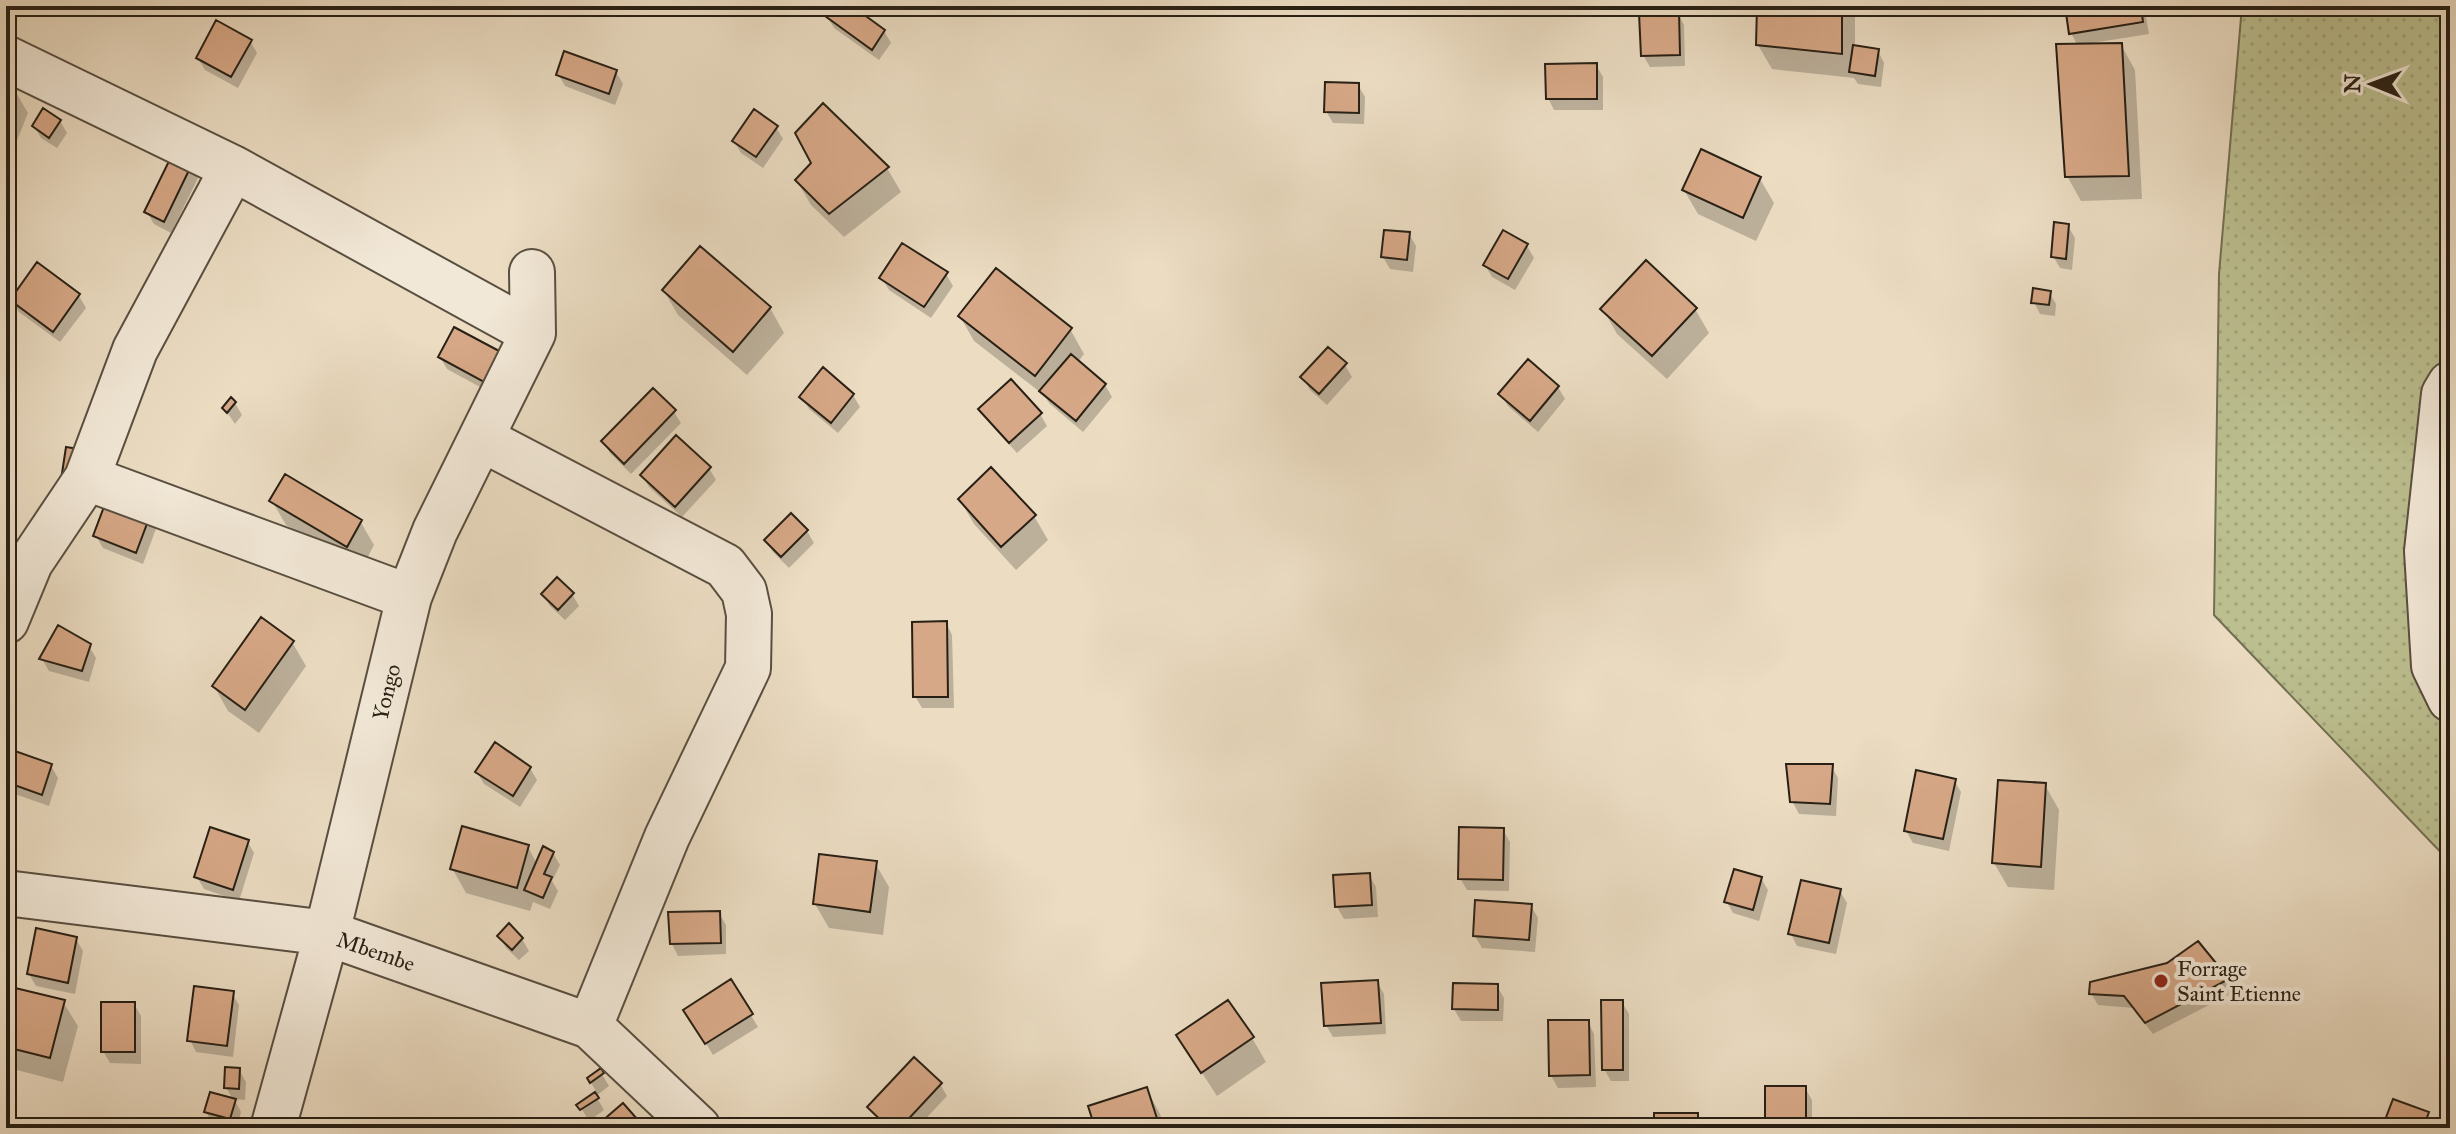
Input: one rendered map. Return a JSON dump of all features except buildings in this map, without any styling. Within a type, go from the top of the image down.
[{"type":"street","points":[[6,58],[233,168],[533,333]]},
{"type":"street","points":[[6,621],[18,560],[87,478],[135,350],[233,168]]},
{"type":"street","name":"Yongo","points":[[273,1128],[327,933],[409,597],[435,531],[533,333],[532,272]]},
{"type":"street","points":[[2450,384],[2444,394],[2427,551],[2434,666],[2450,699]]},
{"type":"street","points":[[482,439],[725,566],[744,591],[749,614],[748,668],[662,848],[590,1026]]},
{"type":"street","points":[[87,478],[409,597]]},
{"type":"street","name":"Mbembe","points":[[6,893],[327,933],[590,1026],[698,1128]]},
{"type":"green space","points":[[2242,6],[2450,6],[2450,862],[2214,615],[2219,274]]},
{"type":"place","name":"Forrage Saint Etienne","points":[[2161,981]]}]
